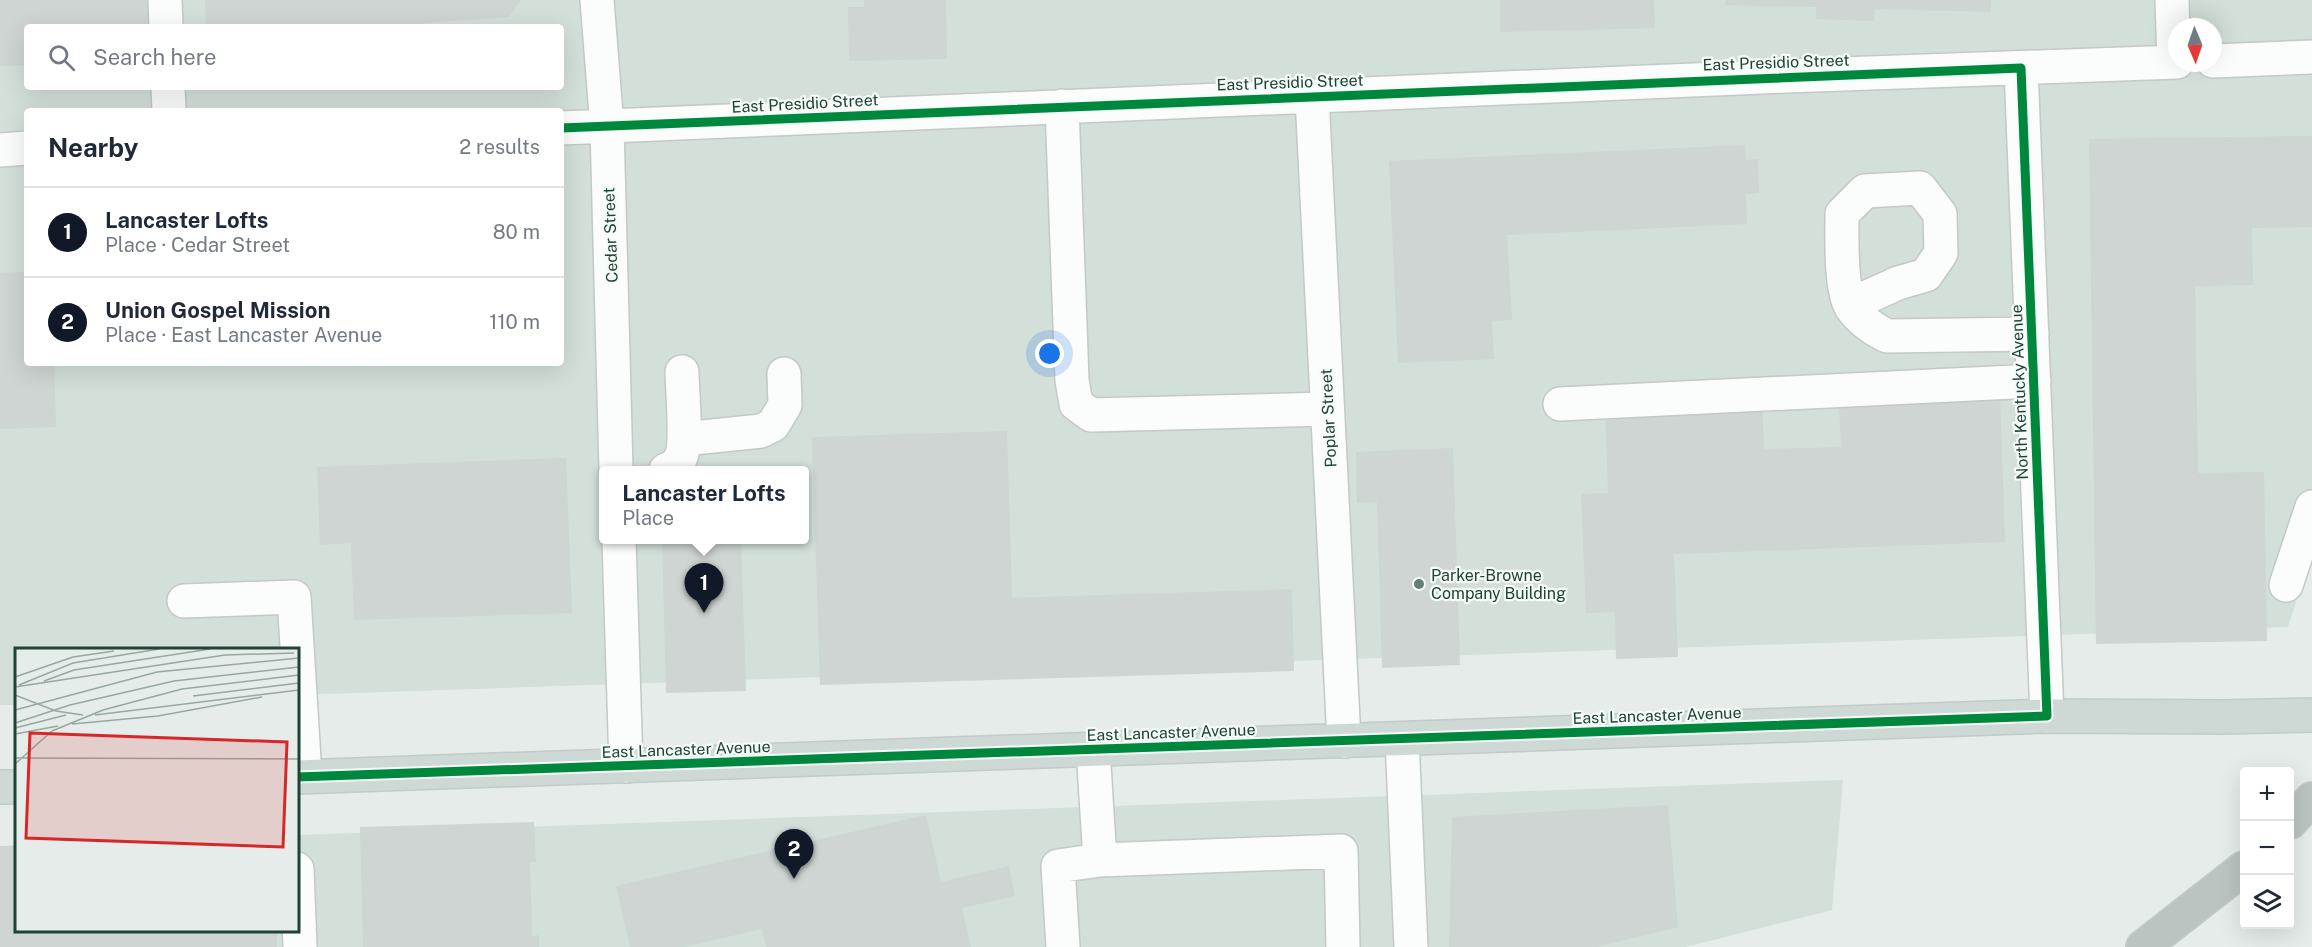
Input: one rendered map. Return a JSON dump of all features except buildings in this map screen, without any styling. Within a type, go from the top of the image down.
[{"type":"highway","points":[[2290,821],[2312,799]]},
{"type":"highway","points":[[2143,947],[2240,871]]},
{"type":"main road","name":"East Lancaster Avenue","points":[[301,777],[2047,716],[2223,717],[2312,714]]},
{"type":"main road","name":"East Lancaster Avenue","points":[[2223,717],[2312,737]]},
{"type":"main road","points":[[0,787],[15,786]]},
{"type":"street","points":[[165,0],[166,24]]},
{"type":"street","name":"Cedar Street","points":[[597,0],[606,127],[616,466]]},
{"type":"street","points":[[2172,0],[2173,18]]},
{"type":"street","points":[[2222,61],[2312,57]]},
{"type":"street","name":"East Presidio Street","points":[[564,128],[2168,62]]},
{"type":"street","name":"North Kentucky Avenue","points":[[2021,68],[2047,716]]},
{"type":"street","points":[[168,90],[169,108]]},
{"type":"street","name":"Poplar Street","points":[[1312,96],[1344,741]]},
{"type":"street","points":[[1062,106],[1071,380],[1076,404],[1091,415],[1327,409]]},
{"type":"street","points":[[0,150],[24,148]]},
{"type":"street","points":[[1850,306],[1869,326],[1887,336],[2032,334]]},
{"type":"street","points":[[674,466],[681,458],[684,439],[682,372]]},
{"type":"street","points":[[684,439],[761,431],[773,425],[784,405],[784,374]]},
{"type":"street","points":[[1560,404],[2034,381]]},
{"type":"street","points":[[2286,585],[2312,507]]},
{"type":"street","points":[[619,544],[626,766]]},
{"type":"street","points":[[184,601],[294,597],[296,648]]},
{"type":"street","points":[[298,700],[301,777]]},
{"type":"street","points":[[1402,739],[1411,947]]},
{"type":"street","points":[[1093,750],[1100,860]]},
{"type":"street","points":[[1063,947],[1058,866],[1100,860],[1341,851],[1343,947]]},
{"type":"street","points":[[298,894],[300,947]]},
{"type":"shaded area","points":[[0,0],[2312,0],[2312,552],[2288,627],[298,695],[298,648],[15,648],[15,705],[0,705]]},
{"type":"shaded area","points":[[1843,780],[1832,910],[1686,947],[0,947],[0,846],[15,845],[15,932],[298,932],[298,835]]},
{"type":"cycle path","points":[[298,777],[2047,716],[2021,68],[564,128]]},
{"type":"place","name":"Parker-Browne Company Building","points":[[1419,584]]},
{"type":"place","name":"Lancaster Lofts","points":[[704,613]]},
{"type":"place","name":"Union Gospel Mission","points":[[794,879]]}]
